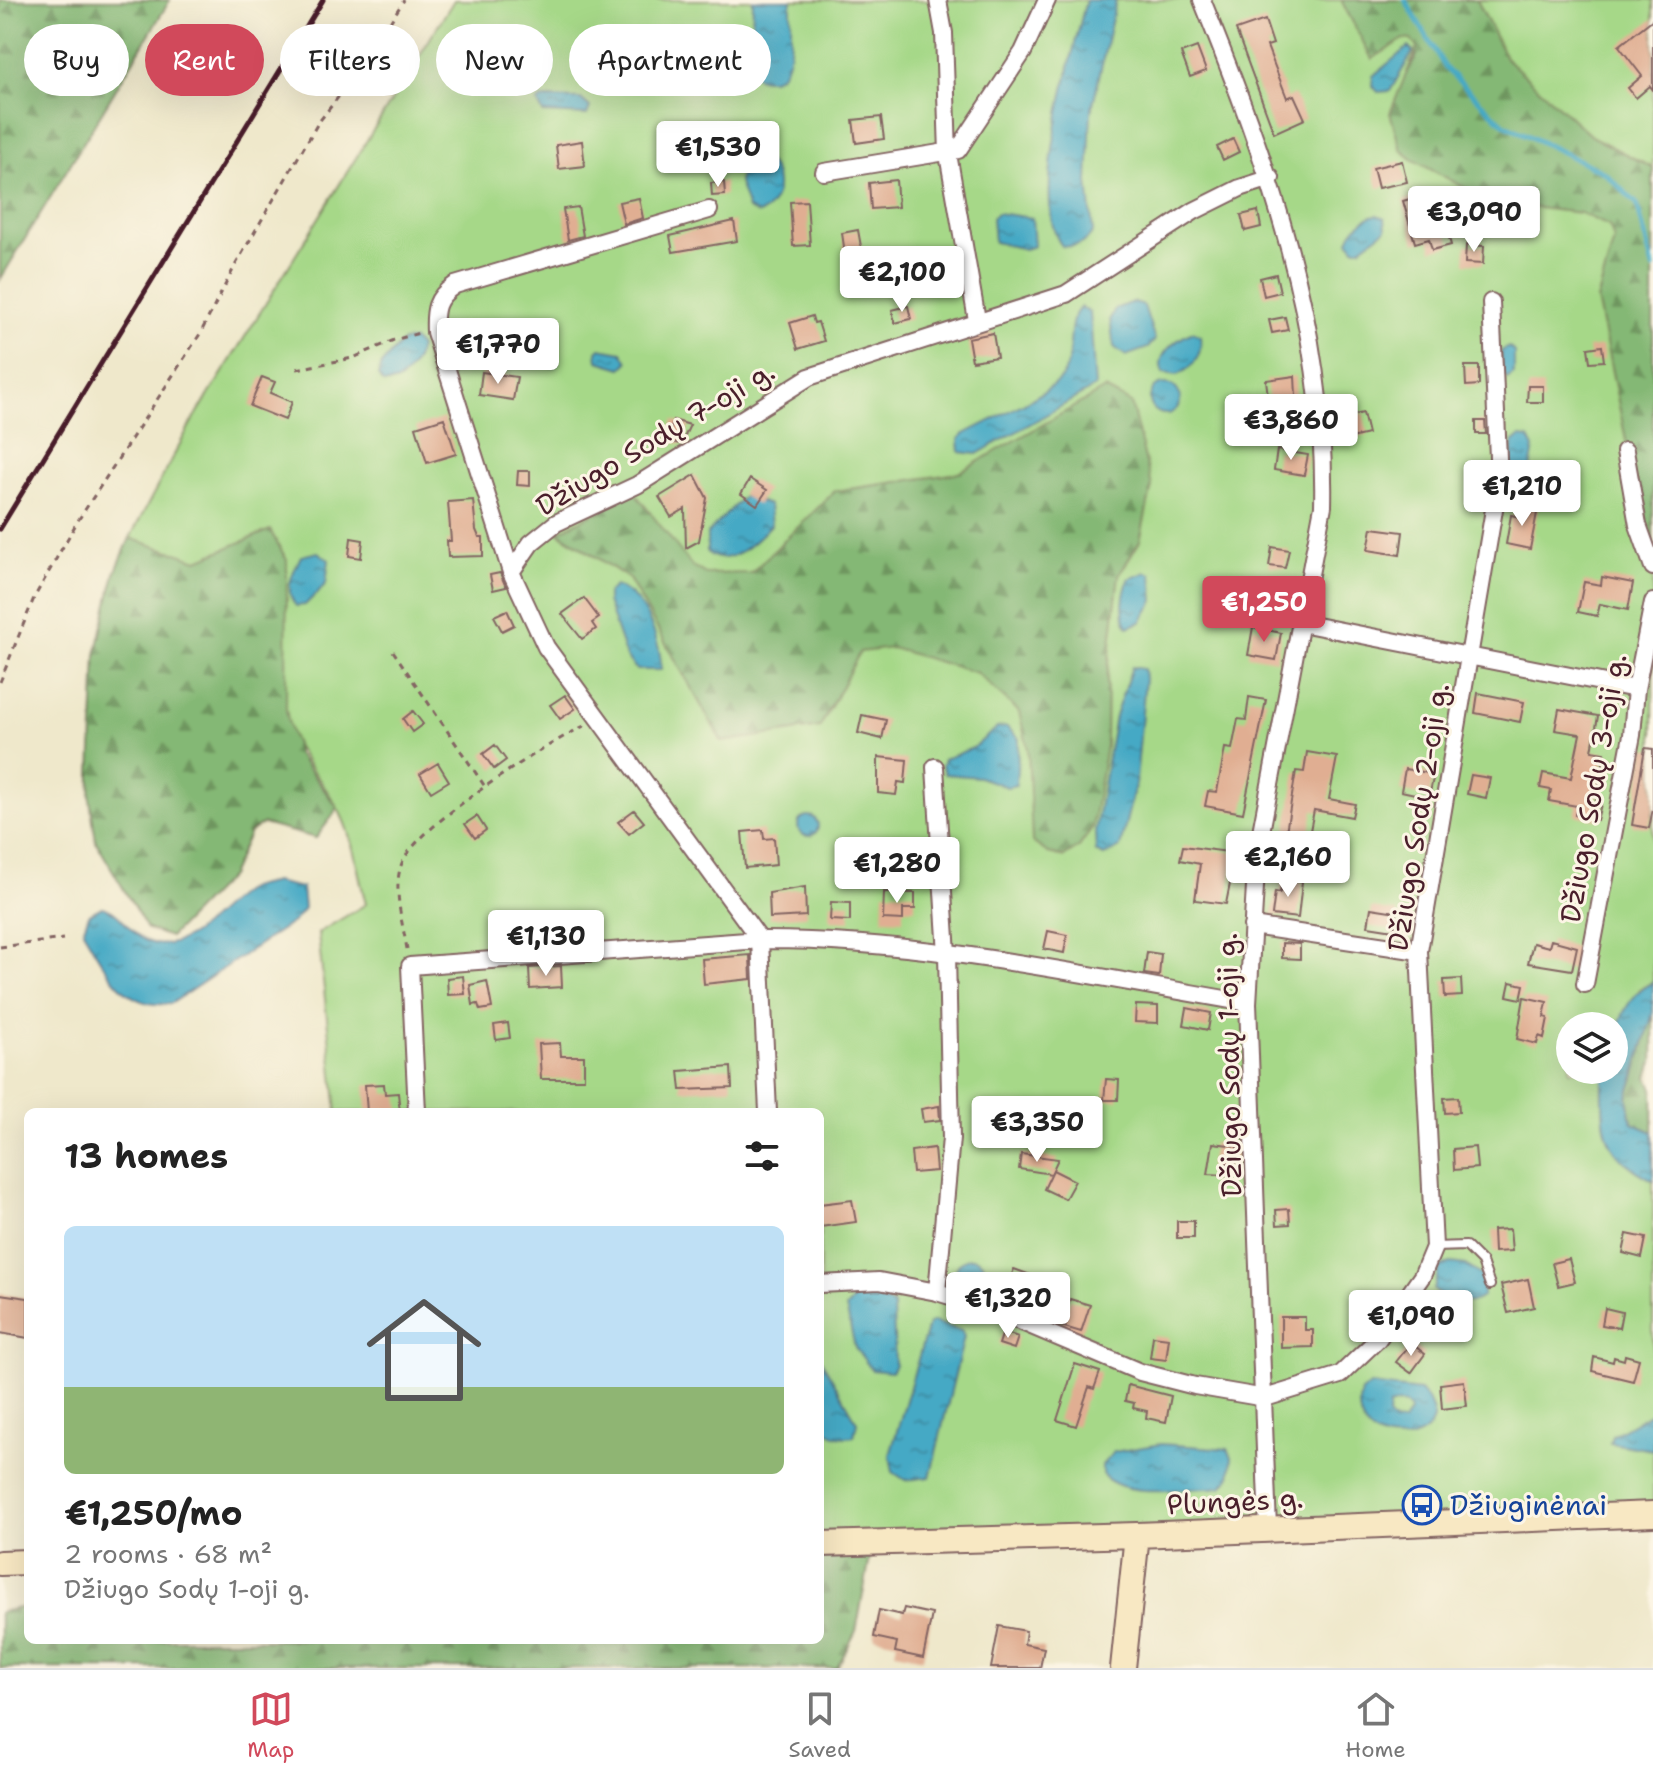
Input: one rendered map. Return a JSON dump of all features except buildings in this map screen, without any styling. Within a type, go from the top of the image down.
[{"type":"main road","name":"Plungės g.","points":[[824,1544],[1653,1514]]},
{"type":"main road","points":[[1123,1668],[1137,1535]]},
{"type":"main road","points":[[0,1563],[24,1562]]},
{"type":"street","points":[[938,0],[944,33],[948,154],[977,320]]},
{"type":"street","points":[[824,172],[958,150],[1023,52],[1047,0]]},
{"type":"street","name":"Džiugo Sodų 1-oji g.","points":[[1202,0],[1271,178],[1306,326],[1324,456],[1323,506],[1257,853],[1252,926],[1248,1003],[1268,1529]]},
{"type":"street","name":"Džiugo Sodų 7-oji g.","points":[[511,572],[531,543],[556,523],[637,485],[809,377],[977,320],[1066,294],[1194,211],[1240,188],[1271,178]]},
{"type":"street","points":[[709,210],[455,285],[438,300],[434,309],[435,332],[511,572],[546,647],[760,940],[768,1108]]},
{"type":"street","name":"Džiugo Sodų 2-oji g.","points":[[1265,1398],[1340,1375],[1378,1339],[1422,1276],[1434,1247],[1419,951],[1499,480],[1491,302]]},
{"type":"street","points":[[1625,451],[1638,525],[1653,567]]},
{"type":"street","name":"Džiugo Sodų 3-oji g.","points":[[1585,984],[1632,735],[1636,689],[1653,602]]},
{"type":"street","points":[[1301,623],[1636,689]]},
{"type":"street","points":[[935,767],[947,954],[951,1138],[937,1292]]},
{"type":"street","points":[[1252,926],[1419,951]]},
{"type":"street","points":[[417,1108],[410,966],[760,940],[817,939],[947,954],[1248,1003]]},
{"type":"street","points":[[824,1284],[879,1281],[937,1292],[989,1308],[1140,1372],[1195,1386],[1265,1398]]},
{"type":"lane","points":[[1434,1247],[1466,1246],[1482,1262],[1490,1285]]},
{"type":"path","points":[[0,682],[34,598],[77,522],[200,334],[236,264],[318,123],[361,68],[404,0]]},
{"type":"path","points":[[297,369],[353,358],[412,334],[435,332]]},
{"type":"path","points":[[393,651],[486,788]]},
{"type":"path","points":[[410,966],[399,900],[401,865],[417,841],[486,788],[561,737],[598,719]]},
{"type":"path","points":[[0,947],[63,939]]},
{"type":"green space","points":[[0,0],[170,0],[155,24],[145,24],[145,41],[129,68],[129,24],[24,24],[24,96],[112,96],[0,280]]},
{"type":"green space","points":[[454,0],[1341,0],[1372,59],[1404,39],[1411,40],[1417,48],[1390,113],[1401,150],[1413,160],[1493,203],[1580,213],[1609,226],[1614,240],[1597,300],[1644,527],[1653,551],[1653,982],[1640,989],[1626,1012],[1556,1012],[1556,1084],[1603,1084],[1604,1122],[1613,1148],[1635,1170],[1653,1180],[1653,1514],[824,1544],[824,1108],[337,1108],[318,933],[366,904],[343,818],[300,752],[286,709],[287,560],[270,530],[198,560],[130,538],[189,427],[394,96],[420,96],[420,55],[436,29],[436,96],[553,96],[553,24],[439,24]],"holes":[[[1105,389],[1131,403],[1152,486],[1140,541],[1119,575],[1107,680],[1106,747],[1092,828],[1079,847],[1064,857],[1048,853],[1032,842],[1028,749],[1019,712],[977,673],[892,648],[860,652],[820,727],[722,742],[629,579],[558,532],[634,492],[692,566],[706,574],[751,573],[835,491],[958,473]]]},
{"type":"green space","points":[[1341,0],[1477,0],[1506,58],[1591,136],[1653,168],[1653,551],[1644,528],[1597,300],[1614,240],[1580,213],[1493,203],[1413,160],[1401,149],[1390,114],[1394,95],[1417,55],[1372,60]]},
{"type":"green space","points":[[1477,0],[1653,0],[1653,168],[1591,136],[1506,58]]},
{"type":"green space","points":[[1105,388],[1131,402],[1152,486],[1140,541],[1119,575],[1107,680],[1106,747],[1092,829],[1079,847],[1064,857],[1048,853],[1032,842],[1030,810],[860,652],[820,727],[722,742],[629,579],[558,531],[634,491],[751,573],[835,491],[958,473]]},
{"type":"green space","points":[[270,530],[287,560],[297,754],[338,808],[316,838],[263,824],[250,832],[230,876],[170,937],[147,929],[96,842],[90,799],[96,655],[115,573],[130,538],[198,560]]},
{"type":"green space","points":[[1653,1013],[1653,1061],[1648,1077],[1653,1090],[1653,1132],[1632,1123],[1628,1097]]},
{"type":"green space","points":[[871,1553],[856,1631],[837,1668],[0,1668],[0,1612],[24,1607],[24,1644],[824,1644],[824,1555]]},
{"type":"water","points":[[753,0],[791,0],[788,61],[777,77],[771,78],[771,24],[752,24]]},
{"type":"water","points":[[1086,0],[1116,0],[1091,113],[1088,182],[1093,232],[1084,242],[1062,246],[1053,225],[1051,163],[1056,127]]},
{"type":"water","points":[[1408,47],[1413,52],[1390,91],[1378,92],[1372,85],[1373,76]]},
{"type":"water","points":[[545,98],[581,99],[590,107],[587,115],[543,113],[537,102]]},
{"type":"water","points":[[754,154],[770,165],[777,183],[773,202],[758,214],[748,209],[739,183],[741,164]]},
{"type":"water","points":[[997,213],[1032,218],[1034,246],[1025,249],[994,242],[992,218]]},
{"type":"water","points":[[1377,215],[1385,218],[1386,229],[1361,248],[1354,248],[1349,241],[1353,232],[1364,221]]},
{"type":"water","points":[[1132,302],[1144,306],[1155,340],[1148,348],[1126,356],[1114,347],[1110,319],[1115,309]]},
{"type":"water","points":[[1081,307],[1090,312],[1095,387],[977,454],[960,452],[959,439],[963,435],[1030,400],[1061,378],[1068,361],[1073,322]]},
{"type":"water","points":[[1193,332],[1200,336],[1201,343],[1193,364],[1178,375],[1163,373],[1164,354],[1174,343]]},
{"type":"water","points":[[413,340],[420,347],[412,367],[397,381],[383,383],[378,376],[382,364],[403,341]]},
{"type":"water","points":[[533,347],[553,352],[558,364],[553,367],[525,357]]},
{"type":"water","points":[[1509,347],[1514,352],[1514,374],[1507,379],[1503,374],[1501,351]]},
{"type":"water","points":[[600,348],[622,352],[628,362],[622,368],[598,361],[597,351]]},
{"type":"water","points":[[1165,384],[1176,388],[1180,399],[1176,410],[1165,414],[1154,410],[1150,399],[1154,388]]},
{"type":"water","points":[[1520,437],[1529,438],[1534,448],[1528,480],[1515,485],[1509,474],[1513,443]]},
{"type":"water","points":[[744,496],[769,505],[771,525],[741,552],[723,558],[715,557],[707,552],[707,534]]},
{"type":"water","points":[[318,552],[329,560],[326,584],[305,605],[296,606],[290,593],[292,575],[301,556]]},
{"type":"water","points":[[1146,572],[1152,574],[1154,601],[1141,622],[1128,627],[1123,610],[1127,585],[1129,579]]},
{"type":"water","points":[[615,586],[635,599],[643,609],[655,634],[661,670],[637,670],[626,657],[607,602],[607,593]]},
{"type":"water","points":[[1132,667],[1144,669],[1145,679],[1136,781],[1120,847],[1104,856],[1096,852],[1095,832],[1115,716]]},
{"type":"water","points":[[1007,727],[1019,739],[1016,785],[1007,787],[979,777],[945,774],[942,766],[944,759],[973,748],[997,728]]},
{"type":"water","points":[[808,816],[815,819],[818,826],[815,833],[808,836],[801,833],[798,826],[801,819]]},
{"type":"water","points":[[274,882],[302,888],[304,909],[294,921],[172,1003],[155,1004],[128,994],[117,984],[83,931],[89,914],[102,907],[116,914],[147,941],[169,944],[192,934],[244,891]]},
{"type":"water","points":[[1653,982],[1653,1013],[1628,1097],[1632,1123],[1653,1132],[1653,1180],[1622,1159],[1607,1136],[1604,1122],[1603,1084],[1628,1084],[1628,1012],[1625,1012],[1642,990]]},
{"type":"water","points":[[971,1258],[977,1259],[985,1267],[985,1279],[977,1287],[971,1288],[965,1287],[957,1279],[956,1273],[957,1267],[965,1259]]},
{"type":"water","points":[[1450,1263],[1466,1265],[1483,1277],[1483,1296],[1465,1303],[1445,1298],[1434,1290],[1439,1268]]},
{"type":"water","points":[[856,1297],[878,1297],[893,1305],[895,1365],[891,1372],[872,1370],[855,1347],[846,1308]]},
{"type":"water","points":[[933,1322],[962,1331],[964,1337],[930,1477],[905,1480],[893,1472],[890,1455],[928,1325]]},
{"type":"water","points":[[824,1365],[857,1422],[854,1436],[844,1437],[824,1428]]},
{"type":"water","points":[[1371,1385],[1420,1391],[1432,1410],[1431,1425],[1420,1435],[1404,1440],[1386,1438],[1370,1430],[1360,1415],[1361,1392]],"holes":[[[1405,1404],[1410,1410],[1403,1423],[1394,1422],[1388,1416],[1389,1406]]]},
{"type":"water","points":[[1653,1412],[1653,1450],[1610,1443],[1612,1436]]},
{"type":"water","points":[[1161,1444],[1228,1449],[1232,1457],[1230,1478],[1221,1487],[1154,1490],[1124,1487],[1102,1474],[1102,1465],[1114,1452]]},
{"type":"waterway","points":[[1405,0],[1446,69],[1504,124],[1605,173],[1637,204],[1653,268]]},
{"type":"railway","points":[[0,529],[323,0]]},
{"type":"place","name":"Džiuginėnai","points":[[1422,1505]]}]
